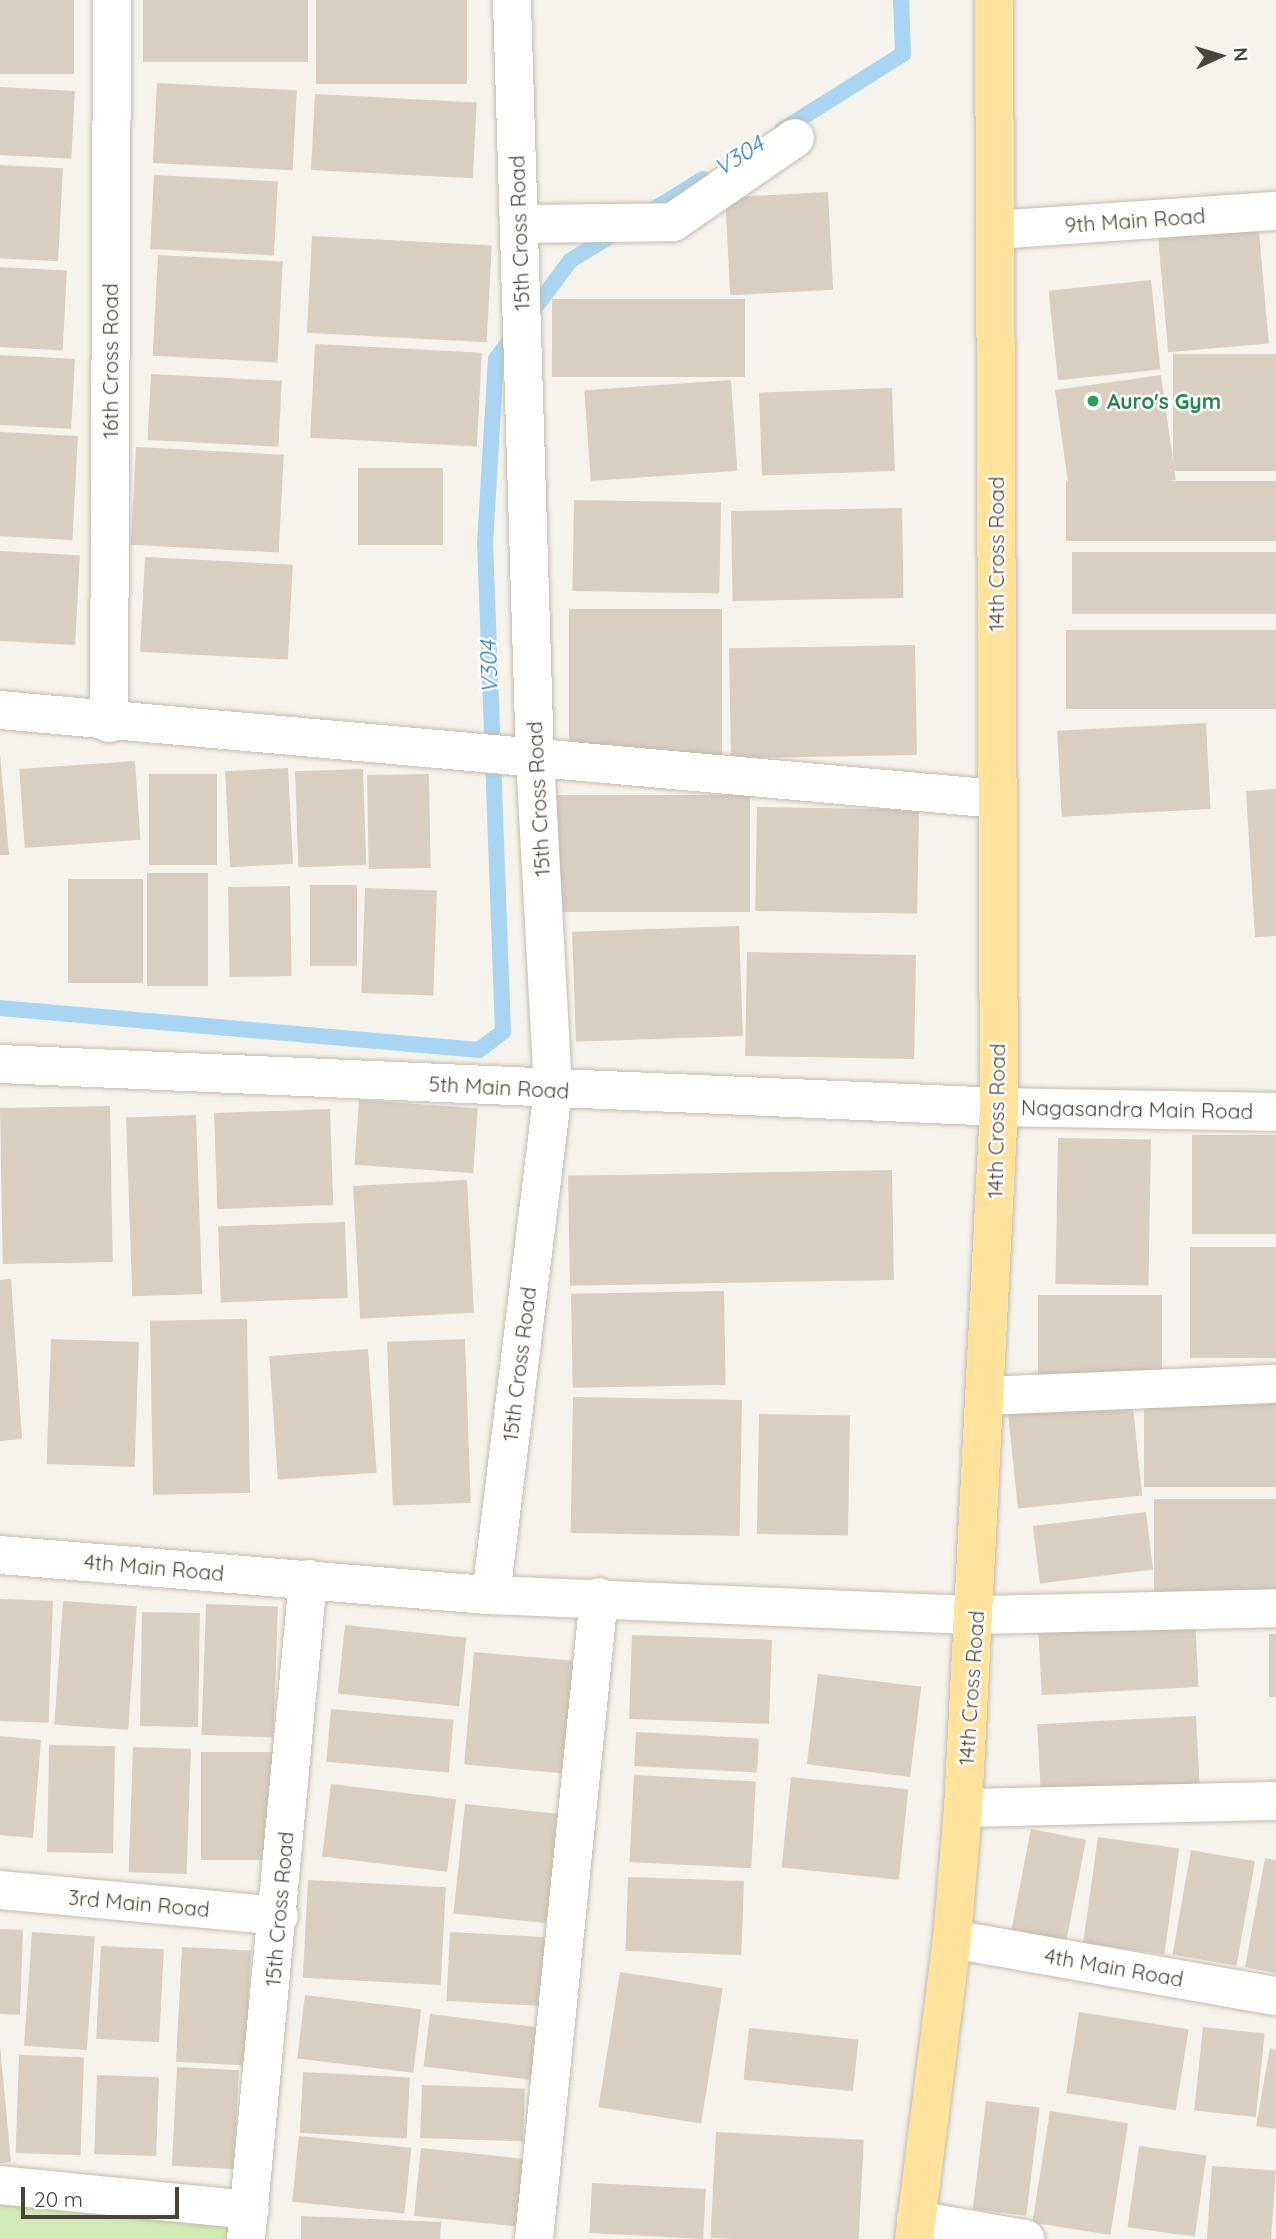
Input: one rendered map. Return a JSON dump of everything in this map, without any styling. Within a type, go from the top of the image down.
[{"type":"main road","name":"14th Cross Road","points":[[915,2230],[952,1939],[963,1808],[976,1615],[999,1107],[994,0]]},
{"type":"street","name":"16th Cross Road","points":[[109,723],[112,0]]},
{"type":"street","name":"15th Cross Road","points":[[491,1595],[553,1090],[536,759],[512,0]]},
{"type":"street","points":[[519,225],[673,222],[795,138]]},
{"type":"street","name":"9th Main Road","points":[[995,230],[1276,211]]},
{"type":"street","points":[[0,710],[109,723],[997,799]]},
{"type":"street","name":"5th Main Road","points":[[0,1064],[553,1090],[999,1107]]},
{"type":"street","name":"Nagasandra Main Road","points":[[999,1107],[1276,1111]]},
{"type":"street","points":[[985,1396],[1276,1384]]},
{"type":"street","name":"4th Main Road","points":[[0,1555],[491,1595],[599,1597],[976,1615],[1276,1608]]},
{"type":"street","name":"15th Cross Road","points":[[248,2224],[279,1916],[307,1579]]},
{"type":"street","points":[[534,2239],[599,1597]]},
{"type":"street","points":[[963,1808],[1276,1801]]},
{"type":"street","name":"3rd Main Road","points":[[0,1890],[279,1916]]},
{"type":"street","name":"4th Main Road","points":[[952,1939],[1276,1996]]},
{"type":"street","points":[[0,2185],[248,2224]]},
{"type":"street","points":[[915,2230],[1025,2239]]},
{"type":"green space","points":[[0,2185],[250,2210],[246,2239],[0,2239]]},
{"type":"building","points":[[0,0],[74,0],[74,74],[0,74]]},
{"type":"building","points":[[143,0],[308,0],[308,62],[143,62]]},
{"type":"building","points":[[316,0],[467,0],[467,84],[316,84]]},
{"type":"building","points":[[157,83],[297,90],[293,170],[153,163]]},
{"type":"building","points":[[0,87],[75,91],[71,159],[0,155]]},
{"type":"building","points":[[315,94],[477,102],[473,178],[311,170]]},
{"type":"building","points":[[0,165],[63,168],[58,261],[0,258]]},
{"type":"building","points":[[154,175],[278,181],[274,255],[150,249]]},
{"type":"building","points":[[828,192],[833,290],[730,295],[725,197]]},
{"type":"building","points":[[1258,220],[1269,344],[1168,352],[1157,229]]},
{"type":"building","points":[[312,236],[492,245],[487,342],[307,333]]},
{"type":"building","points":[[158,255],[283,262],[278,362],[153,356]]},
{"type":"building","points":[[0,267],[67,271],[63,350],[0,347]]},
{"type":"building","points":[[1151,280],[1160,370],[1058,380],[1049,291]]},
{"type":"building","points":[[552,299],[745,299],[745,377],[552,377]]},
{"type":"building","points":[[315,344],[482,353],[477,447],[310,438]]},
{"type":"building","points":[[1173,354],[1276,354],[1276,471],[1173,471]]},
{"type":"building","points":[[0,355],[75,359],[71,429],[0,425]]},
{"type":"building","points":[[151,374],[282,381],[278,447],[148,440]]},
{"type":"building","points":[[1161,375],[1176,480],[1070,495],[1055,390]]},
{"type":"building","points":[[731,380],[737,471],[591,481],[584,390]]},
{"type":"building","points":[[892,388],[895,471],[762,476],[759,393]]},
{"type":"building","points":[[0,432],[78,436],[72,540],[0,536]]},
{"type":"building","points":[[136,447],[284,455],[279,553],[131,545]]},
{"type":"building","points":[[358,468],[443,468],[443,545],[358,545]]},
{"type":"building","points":[[1066,481],[1276,481],[1276,541],[1066,541]]},
{"type":"building","points":[[574,500],[721,503],[719,594],[572,591]]},
{"type":"building","points":[[902,508],[904,598],[733,601],[731,511]]},
{"type":"building","points":[[0,551],[80,555],[75,645],[0,641]]},
{"type":"building","points":[[1072,552],[1276,552],[1276,614],[1072,614]]},
{"type":"building","points":[[145,557],[293,565],[288,660],[140,652]]},
{"type":"building","points":[[569,609],[722,609],[722,755],[569,755]]},
{"type":"building","points":[[1066,630],[1276,630],[1276,709],[1066,709]]},
{"type":"building","points":[[915,645],[917,755],[731,758],[729,648]]},
{"type":"building","points":[[1206,723],[1211,809],[1062,817],[1057,731]]},
{"type":"building","points":[[0,753],[9,855],[0,855]]},
{"type":"building","points":[[135,761],[141,840],[25,848],[19,769]]},
{"type":"building","points":[[288,768],[293,864],[230,867],[225,771]]},
{"type":"building","points":[[363,769],[366,865],[298,867],[295,771]]},
{"type":"building","points":[[149,774],[217,774],[217,865],[149,865]]},
{"type":"building","points":[[429,774],[431,868],[369,869],[367,775]]},
{"type":"building","points":[[1276,789],[1276,936],[1255,937],[1246,791]]},
{"type":"building","points":[[557,795],[750,795],[750,912],[557,912]]},
{"type":"building","points":[[757,807],[919,810],[917,914],[755,911]]},
{"type":"building","points":[[147,873],[208,873],[208,986],[147,986]]},
{"type":"building","points":[[68,879],[143,879],[143,983],[68,983]]},
{"type":"building","points":[[310,885],[357,885],[357,966],[310,966]]},
{"type":"building","points":[[290,886],[292,976],[230,977],[228,887]]},
{"type":"building","points":[[365,888],[437,891],[433,995],[361,993]]},
{"type":"building","points":[[739,926],[743,1036],[576,1042],[572,932]]},
{"type":"building","points":[[747,952],[916,955],[914,1059],[745,1056]]},
{"type":"building","points":[[359,1100],[478,1108],[473,1173],[354,1165]]},
{"type":"building","points":[[110,1106],[113,1262],[3,1264],[0,1108]]},
{"type":"building","points":[[330,1109],[333,1205],[217,1209],[214,1113]]},
{"type":"building","points":[[196,1115],[202,1294],[132,1296],[126,1117]]},
{"type":"building","points":[[1192,1135],[1276,1135],[1276,1234],[1192,1234]]},
{"type":"building","points":[[1058,1138],[1151,1140],[1148,1286],[1055,1284]]},
{"type":"building","points":[[892,1170],[894,1280],[570,1286],[568,1176]]},
{"type":"building","points":[[467,1180],[474,1313],[360,1319],[353,1186]]},
{"type":"building","points":[[345,1222],[348,1298],[221,1302],[218,1226]]},
{"type":"building","points":[[1190,1247],[1276,1247],[1276,1358],[1190,1358]]},
{"type":"building","points":[[11,1279],[22,1439],[0,1441],[0,1280]]},
{"type":"building","points":[[724,1291],[726,1385],[573,1388],[571,1294]]},
{"type":"building","points":[[1038,1295],[1162,1295],[1162,1376],[1038,1376]]},
{"type":"building","points":[[247,1319],[250,1493],[153,1495],[150,1321]]},
{"type":"building","points":[[51,1339],[139,1342],[135,1467],[47,1464]]},
{"type":"building","points":[[465,1339],[471,1503],[393,1506],[387,1342]]},
{"type":"building","points":[[368,1349],[377,1473],[278,1480],[269,1356]]},
{"type":"building","points":[[1144,1389],[1276,1389],[1276,1487],[1144,1487]]},
{"type":"building","points":[[573,1397],[742,1400],[740,1536],[571,1533]]},
{"type":"building","points":[[1132,1398],[1142,1495],[1018,1509],[1008,1411]]},
{"type":"building","points":[[759,1414],[850,1416],[848,1536],[757,1534]]},
{"type":"building","points":[[1154,1499],[1276,1499],[1276,1602],[1154,1602]]},
{"type":"building","points":[[1146,1512],[1153,1570],[1040,1583],[1033,1526]]},
{"type":"building","points":[[0,1599],[53,1601],[49,1723],[0,1721]]},
{"type":"building","points":[[63,1601],[137,1606],[128,1730],[54,1725]]},
{"type":"building","points":[[206,1604],[278,1607],[273,1737],[201,1735]]},
{"type":"building","points":[[142,1612],[200,1613],[198,1727],[140,1726]]},
{"type":"building","points":[[1195,1619],[1199,1687],[1042,1695],[1038,1627]]},
{"type":"building","points":[[345,1625],[466,1638],[459,1706],[338,1694]]},
{"type":"building","points":[[1269,1634],[1276,1634],[1276,1697],[1269,1697]]},
{"type":"building","points":[[632,1635],[772,1640],[769,1724],[629,1719]]},
{"type":"building","points":[[474,1652],[578,1661],[568,1774],[464,1765]]},
{"type":"building","points":[[818,1674],[921,1687],[910,1777],[807,1764]]},
{"type":"building","points":[[331,1709],[454,1720],[449,1773],[326,1762]]},
{"type":"building","points":[[1196,1716],[1200,1794],[1041,1802],[1037,1724]]},
{"type":"building","points":[[636,1732],[759,1738],[757,1772],[634,1766]]},
{"type":"building","points":[[0,1736],[41,1740],[33,1838],[0,1835]]},
{"type":"building","points":[[49,1745],[115,1746],[113,1853],[47,1852]]},
{"type":"building","points":[[133,1747],[191,1749],[187,1874],[129,1872]]},
{"type":"building","points":[[201,1752],[272,1752],[272,1860],[201,1860]]},
{"type":"building","points":[[634,1775],[756,1781],[751,1868],[629,1862]]},
{"type":"building","points":[[791,1777],[908,1789],[899,1880],[781,1868]]},
{"type":"building","points":[[331,1784],[456,1799],[447,1872],[322,1856]]},
{"type":"building","points":[[465,1804],[564,1814],[553,1924],[454,1913]]},
{"type":"building","points":[[1031,1829],[1086,1840],[1065,1946],[1010,1935]]},
{"type":"building","points":[[1098,1837],[1179,1848],[1164,1954],[1083,1943]]},
{"type":"building","points":[[1191,1850],[1255,1861],[1237,1966],[1173,1954]]},
{"type":"building","points":[[1265,1858],[1276,1860],[1276,1973],[1245,1967]]},
{"type":"building","points":[[628,1877],[744,1881],[741,1955],[625,1951]]},
{"type":"building","points":[[308,1880],[446,1887],[441,1985],[303,1978]]},
{"type":"building","points":[[0,1929],[23,1930],[20,2015],[0,2014]]},
{"type":"building","points":[[32,1932],[95,1936],[87,2050],[24,2046]]},
{"type":"building","points":[[450,1932],[554,1937],[550,2006],[446,2001]]},
{"type":"building","points":[[101,1946],[164,1949],[159,2042],[96,2039]]},
{"type":"building","points":[[182,1947],[251,1951],[245,2065],[176,2062]]},
{"type":"building","points":[[620,1972],[723,1988],[701,2124],[599,2107]]},
{"type":"building","points":[[305,1995],[421,2009],[413,2073],[297,2059]]},
{"type":"building","points":[[1079,2012],[1189,2029],[1176,2110],[1066,2093]]},
{"type":"building","points":[[430,2014],[537,2027],[531,2080],[424,2067]]},
{"type":"building","points":[[1203,2027],[1265,2033],[1256,2117],[1194,2111]]},
{"type":"building","points":[[749,2028],[858,2039],[853,2091],[744,2080]]},
{"type":"building","points":[[0,2046],[11,2162],[0,2163]]},
{"type":"building","points":[[1270,2048],[1276,2050],[1276,2129],[1256,2126]]},
{"type":"building","points":[[19,2055],[84,2057],[81,2155],[16,2153]]},
{"type":"building","points":[[177,2067],[239,2070],[234,2169],[172,2166]]},
{"type":"building","points":[[303,2072],[410,2078],[407,2139],[300,2133]]},
{"type":"building","points":[[97,2075],[159,2077],[156,2156],[94,2154]]},
{"type":"building","points":[[422,2085],[525,2089],[523,2142],[420,2138]]},
{"type":"building","points":[[986,2101],[1040,2108],[1026,2216],[973,2209]]},
{"type":"building","points":[[1050,2111],[1128,2123],[1110,2235],[1032,2223]]},
{"type":"building","points":[[716,2132],[864,2140],[859,2239],[710,2238]]},
{"type":"building","points":[[299,2136],[411,2148],[404,2213],[292,2202]]},
{"type":"building","points":[[1139,2146],[1206,2155],[1195,2237],[1128,2227]]},
{"type":"building","points":[[421,2148],[529,2159],[522,2227],[414,2216]]},
{"type":"building","points":[[1212,2166],[1276,2170],[1271,2239],[1207,2239]]},
{"type":"building","points":[[592,2183],[706,2189],[703,2239],[589,2233]]},
{"type":"building","points":[[301,2216],[441,2222],[440,2239],[301,2239]]},
{"type":"waterway","name":"V304","points":[[782,130],[903,54],[901,0]]},
{"type":"waterway","name":"V304","points":[[648,213],[703,179]]},
{"type":"waterway","name":"V304","points":[[528,317],[571,260],[617,232]]},
{"type":"waterway","name":"V304","points":[[0,1008],[479,1050],[503,1032],[485,544],[496,359],[515,334]]},
{"type":"place","name":"Auro's Gym","points":[[1093,401]]}]
